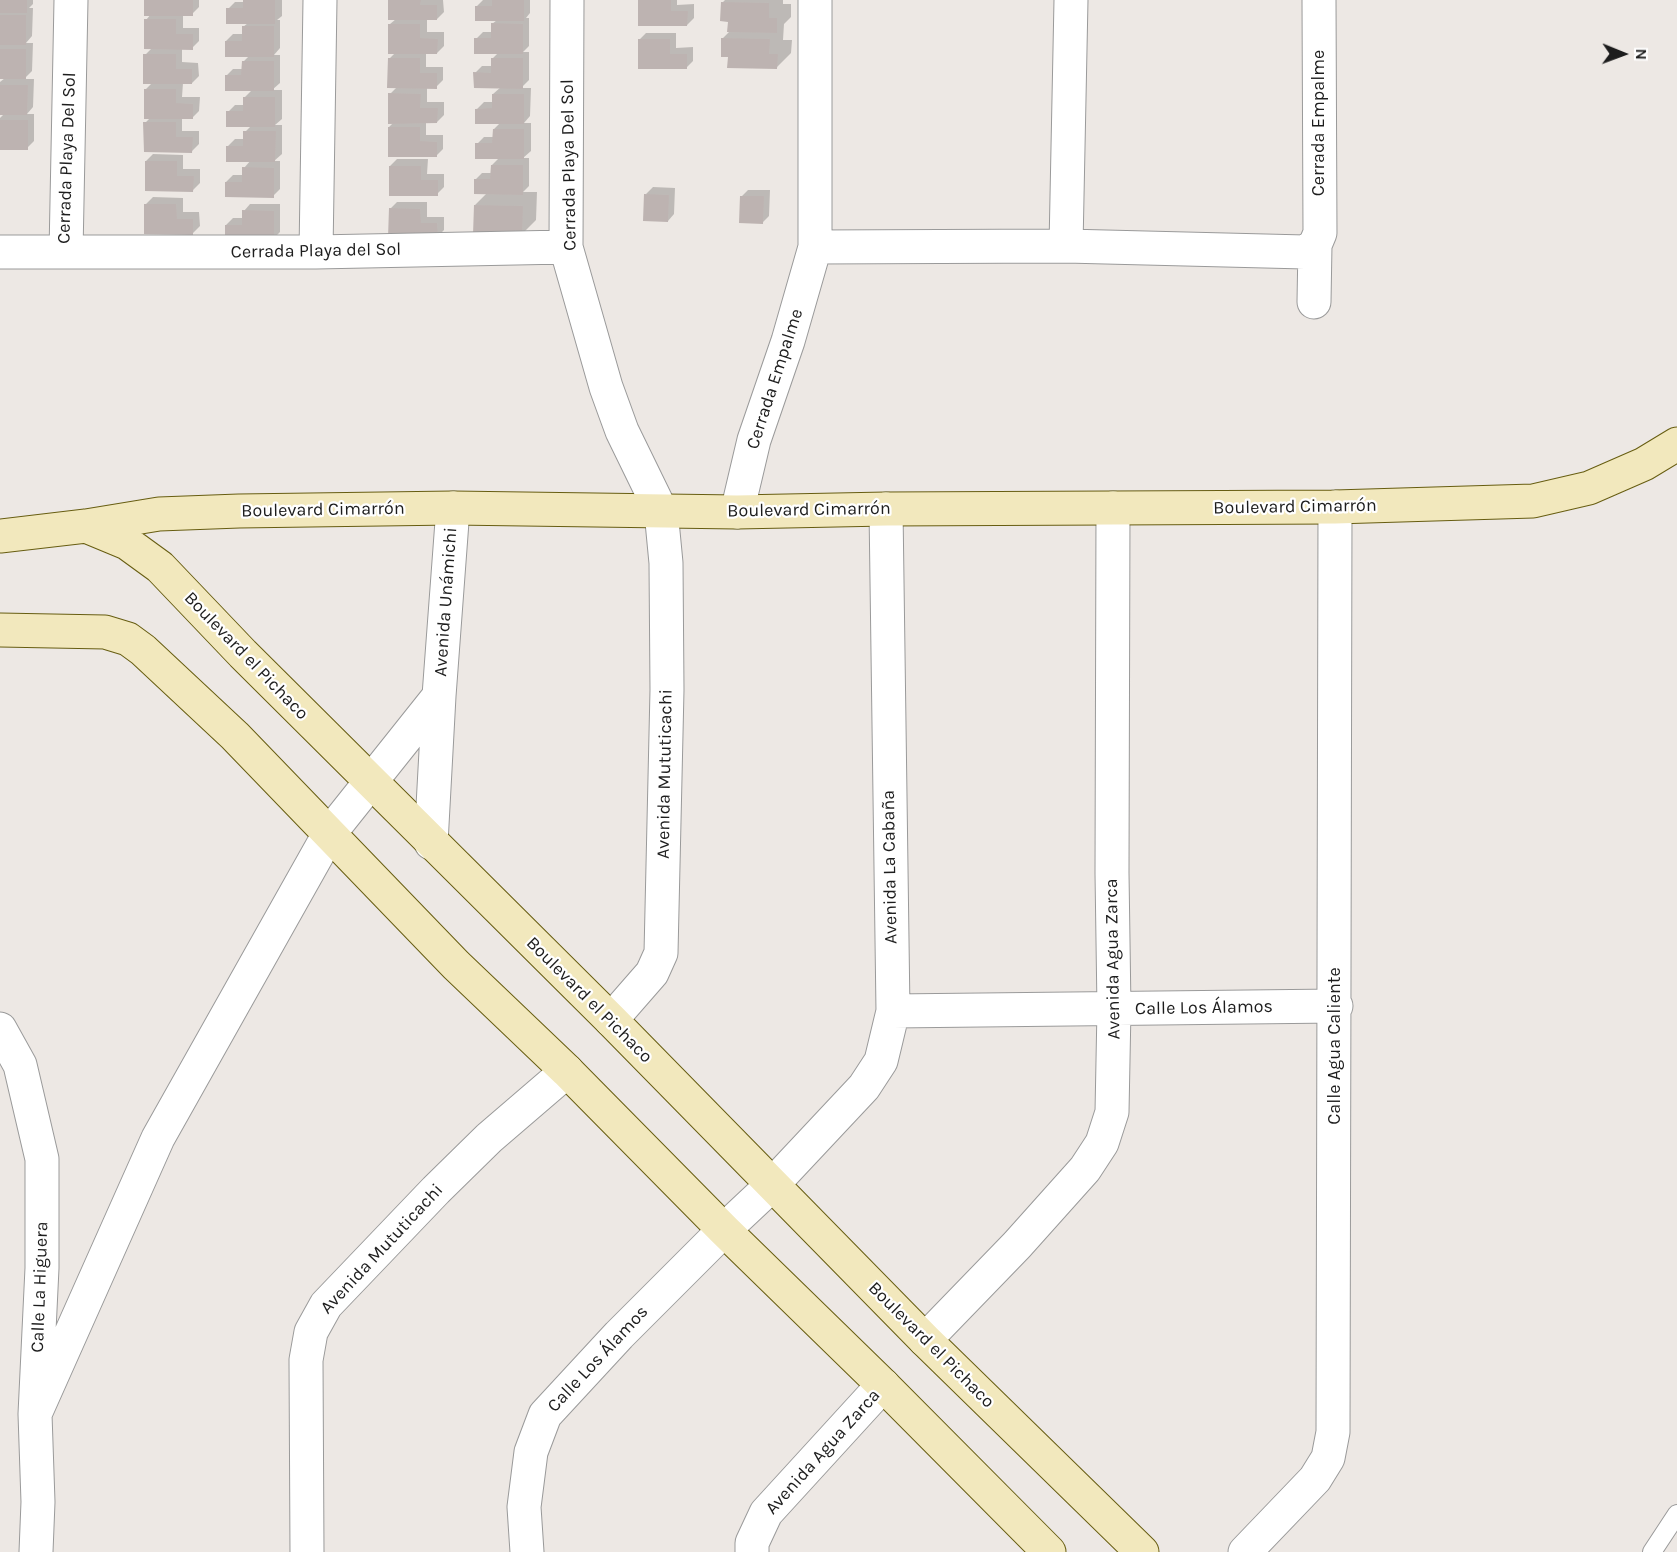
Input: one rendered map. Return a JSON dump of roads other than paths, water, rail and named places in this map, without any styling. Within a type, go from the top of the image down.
[{"type":"street","name":"Cerrada Playa Del Sol","points":[[0,252],[66,252],[71,0]]},
{"type":"street","name":"Cerrada Playa Del Sol","points":[[316,252],[320,0]]},
{"type":"street","name":"Cerrada Playa Del Sol","points":[[567,0],[566,247],[606,387],[622,431],[661,511]]},
{"type":"street","name":"Cerrada Empalme","points":[[737,512],[754,440],[789,341],[815,248],[815,0]]},
{"type":"street","points":[[1066,246],[1071,0]]},
{"type":"street","name":"Cerrada Empalme","points":[[1314,302],[1315,245],[1320,233],[1319,0]]},
{"type":"street","points":[[815,248],[1066,246],[1305,252],[1315,245]]},
{"type":"street","name":"Cerrada Playa del Sol","points":[[66,252],[316,252],[566,247]]},
{"type":"street","name":"Boulevard Cimarrón","points":[[86,526],[159,514],[239,511],[453,508],[737,512],[886,508],[1335,507],[1533,501],[1589,488],[1644,464],[1677,444]]},
{"type":"street","name":"Calle Agua Caliente","points":[[1245,1552],[1315,1479],[1328,1458],[1334,1432],[1335,507]]},
{"type":"street","name":"Avenida Unámichi","points":[[431,843],[453,508]]},
{"type":"street","name":"Avenida La Cabaña","points":[[773,1184],[864,1087],[881,1061],[893,1011],[886,508]]},
{"type":"street","name":"Avenida Agua Zarca","points":[[925,1341],[1086,1169],[1102,1143],[1112,1112],[1114,1009],[1113,508]]},
{"type":"street","name":"Avenida Mututicachi","points":[[611,1020],[652,973],[661,953],[667,690],[666,563],[661,511]]},
{"type":"street","points":[[0,536],[86,526]]},
{"type":"street","name":"Boulevard el Pichaco","points":[[86,526],[127,543],[160,567],[370,782],[611,1020],[925,1341],[1142,1552]]},
{"type":"street","points":[[0,553],[50,531]]},
{"type":"street","points":[[0,630],[105,632],[128,639],[235,736],[456,965],[567,1071],[723,1230],[883,1385],[1049,1552]]},
{"type":"street","name":"Avenida Unámichi","points":[[35,1414],[158,1138],[329,834],[439,696]]},
{"type":"street","name":"Calle Los Álamos","points":[[893,1011],[1336,1005]]},
{"type":"street","name":"Calle La Higuera","points":[[0,1029],[20,1065],[42,1159],[42,1268],[35,1414],[38,1502],[36,1552]]},
{"type":"street","name":"Avenida Mututicachi","points":[[307,1552],[306,1360],[311,1332],[326,1305],[436,1190],[489,1138],[567,1071]]},
{"type":"street","name":"Calle Los Álamos","points":[[527,1552],[524,1507],[531,1452],[545,1415],[619,1335],[723,1230],[773,1184]]},
{"type":"street","name":"Avenida Agua Zarca","points":[[752,1552],[752,1543],[766,1513],[883,1385]]},
{"type":"lane","points":[[1652,1552],[1677,1514]]}]
